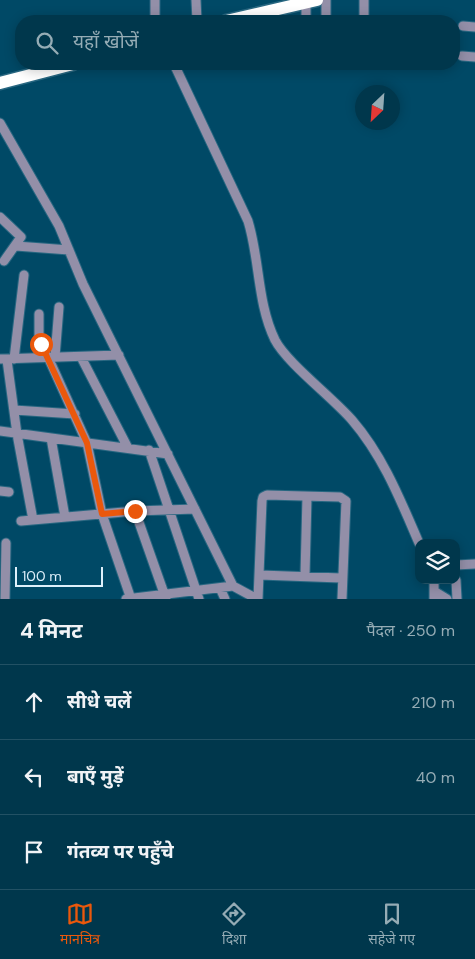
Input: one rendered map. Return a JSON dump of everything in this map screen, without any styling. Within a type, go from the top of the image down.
[{"type":"highway","points":[[252,15],[311,1]]},
{"type":"highway","points":[[0,84],[50,70]]},
{"type":"street","points":[[155,0],[155,15]]},
{"type":"street","points":[[196,0],[197,15]]},
{"type":"street","points":[[326,0],[326,15]]},
{"type":"street","points":[[364,0],[364,15]]},
{"type":"street","points":[[308,15],[311,1]]},
{"type":"street","points":[[463,26],[475,27]]},
{"type":"street","points":[[462,56],[475,57]]},
{"type":"street","points":[[177,70],[248,221],[255,246],[264,304],[276,340],[364,434],[397,489],[417,539]]},
{"type":"street","points":[[0,123],[59,226],[83,284],[233,586]]},
{"type":"street","points":[[0,217],[21,237],[4,261]]},
{"type":"street","points":[[16,246],[69,250]]},
{"type":"street","points":[[24,275],[7,359],[17,434],[33,520]]},
{"type":"street","points":[[50,357],[60,307]]},
{"type":"street","points":[[39,314],[39,341],[50,357],[87,443],[102,514],[130,599],[197,595],[233,586],[258,599],[263,497],[267,495],[340,498],[346,501],[341,578],[342,599]]},
{"type":"street","points":[[7,359],[119,355]]},
{"type":"street","points":[[81,357],[128,448]]},
{"type":"street","points":[[14,410],[75,414]]},
{"type":"street","points":[[0,431],[168,454]]},
{"type":"street","points":[[52,438],[65,517]]},
{"type":"street","points":[[149,450],[197,595]]},
{"type":"street","points":[[305,576],[307,497]]},
{"type":"street","points":[[21,520],[135,511],[195,509]]},
{"type":"street","points":[[135,511],[165,597]]},
{"type":"street","points":[[6,542],[6,599]]},
{"type":"street","points":[[460,565],[475,564]]},
{"type":"street","points":[[260,575],[341,578]]},
{"type":"street","points":[[0,577],[6,589]]},
{"type":"street","points":[[456,584],[457,599]]},
{"type":"street","points":[[220,588],[225,599]]},
{"type":"street","points":[[434,595],[447,599]]},
{"type":"route","points":[[41,344],[87,443],[102,514],[135,511]]}]
